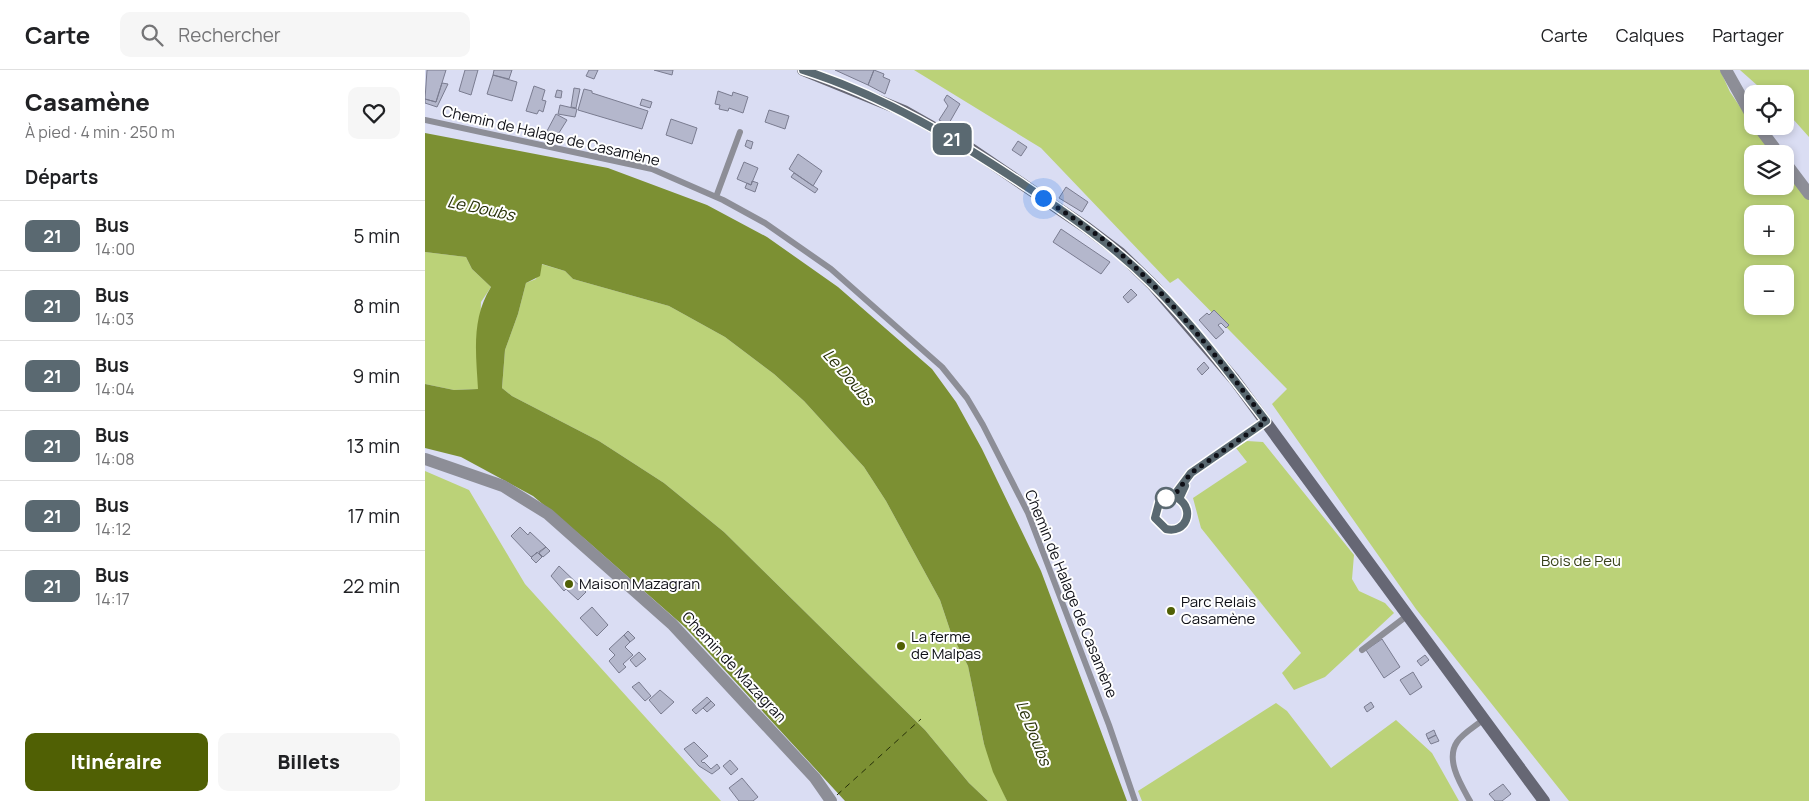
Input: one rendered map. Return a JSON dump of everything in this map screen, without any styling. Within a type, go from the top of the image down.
[{"type":"main road","points":[[803,70],[904,112],[971,149],[1087,228],[1120,253],[1153,285],[1222,364],[1266,421],[1384,590],[1408,615],[1544,801]]},
{"type":"street","points":[[1726,70],[1744,102]]},
{"type":"street","points":[[1794,174],[1809,194]]},
{"type":"street","name":"Chemin de Mazagran","points":[[425,459],[503,486],[548,514],[672,624],[815,778],[831,801]]},
{"type":"lane","name":"Chemin de Halage de Casamène","points":[[425,120],[651,169],[716,197],[765,223],[831,269],[942,367],[967,398],[1028,512],[1109,725],[1135,801]]},
{"type":"lane","points":[[716,197],[740,132]]},
{"type":"lane","points":[[1176,498],[1191,473],[1266,421]]},
{"type":"lane","points":[[1176,498],[1183,502],[1188,512],[1185,523],[1177,530],[1166,529],[1155,518],[1156,508],[1163,500],[1176,498]]},
{"type":"lane","points":[[1362,650],[1408,615]]},
{"type":"lane","points":[[1470,801],[1457,775],[1453,751],[1457,741],[1484,719]]},
{"type":"green space","name":"Bois de Peu","points":[[914,70],[1720,70],[1730,92],[1744,113],[1744,135],[1759,135],[1766,145],[1744,145],[1744,195],[1794,195],[1794,181],[1809,200],[1809,801],[1569,801],[1416,609],[1272,404],[1287,389],[1178,278],[1170,283],[1041,148]]},
{"type":"green space","points":[[1740,70],[1809,70],[1809,137],[1794,120],[1794,85],[1757,85]]},
{"type":"green space","points":[[425,252],[466,257],[472,269],[491,287],[481,302],[478,389],[454,390],[425,384]]},
{"type":"green space","points":[[541,264],[565,271],[573,279],[669,306],[725,337],[774,374],[804,401],[864,467],[886,501],[940,600],[951,633],[968,666],[984,744],[1007,801],[988,801],[969,783],[925,730],[724,532],[664,483],[599,441],[512,396],[502,388],[505,350],[518,314],[526,283],[536,279]]},
{"type":"green space","points":[[1247,441],[1263,442],[1354,555],[1352,579],[1359,591],[1385,603],[1394,613],[1325,677],[1294,690],[1282,673],[1301,653],[1201,528],[1193,498],[1247,462],[1236,448]]},
{"type":"green space","points":[[425,471],[469,490],[525,584],[721,801],[425,801]]},
{"type":"green space","points":[[1276,703],[1287,711],[1331,768],[1396,720],[1432,753],[1459,801],[1142,801],[1138,791]]},
{"type":"water","name":"Le Doubs","points":[[425,133],[608,168],[707,205],[767,237],[838,287],[932,369],[956,402],[982,449],[1041,571],[1127,801],[1007,801],[993,772],[984,744],[968,666],[951,633],[940,600],[886,501],[864,467],[804,401],[774,374],[725,337],[669,306],[573,279],[565,271],[542,264],[540,276],[526,283],[518,314],[505,350],[502,388],[512,396],[599,441],[664,483],[724,532],[925,730],[969,783],[988,801],[845,801],[686,628],[586,540],[533,496],[461,457],[425,448],[425,384],[454,390],[478,389],[476,336],[480,311],[491,287],[472,269],[466,257],[425,252]]},
{"type":"building","points":[[427,70],[446,70],[436,102],[425,99]]},
{"type":"building","points":[[465,70],[478,70],[471,95],[459,91]]},
{"type":"building","points":[[494,70],[512,70],[509,79],[493,75]]},
{"type":"building","points":[[589,70],[598,70],[594,79],[586,76]]},
{"type":"building","points":[[654,70],[673,70],[672,75]]},
{"type":"building","points":[[835,70],[874,70],[868,85]]},
{"type":"building","points":[[874,70],[884,74],[883,77],[890,80],[885,94],[868,85]]},
{"type":"building","points":[[493,75],[517,82],[512,101],[487,94]]},
{"type":"building","points":[[442,83],[448,84],[437,107],[425,103],[425,99],[436,102]]},
{"type":"building","points":[[534,86],[545,90],[542,100],[546,101],[543,112],[539,110],[537,114],[526,111]]},
{"type":"building","points":[[574,88],[580,89],[576,108],[571,107]]},
{"type":"building","points":[[584,89],[648,111],[642,129],[578,110]]},
{"type":"building","points":[[557,90],[562,91],[561,98],[555,97]]},
{"type":"building","points":[[718,91],[732,96],[733,92],[748,97],[743,113],[729,108],[728,111],[719,109],[720,105],[715,104]]},
{"type":"building","points":[[947,95],[960,104],[948,125],[939,120],[948,106],[944,100]]},
{"type":"building","points":[[642,99],[652,102],[650,108],[640,105]]},
{"type":"building","points":[[560,105],[577,109],[575,117],[558,114]]},
{"type":"building","points":[[769,110],[789,116],[785,129],[765,122]]},
{"type":"building","points":[[556,114],[567,120],[557,136],[547,131]]},
{"type":"building","points":[[671,119],[697,128],[692,144],[666,135]]},
{"type":"building","points":[[747,140],[753,142],[751,149],[745,146]]},
{"type":"building","points":[[1018,141],[1027,147],[1021,156],[1012,150]]},
{"type":"building","points":[[798,154],[822,171],[813,186],[789,169]]},
{"type":"building","points":[[744,162],[758,168],[751,185],[737,179]]},
{"type":"building","points":[[794,173],[818,189],[815,193],[791,177]]},
{"type":"building","points":[[752,181],[758,183],[755,192],[745,188],[747,183],[751,185]]},
{"type":"building","points":[[1066,187],[1088,202],[1082,212],[1059,198]]},
{"type":"building","points":[[1061,229],[1110,262],[1101,274],[1053,242]]},
{"type":"building","points":[[1131,289],[1137,295],[1128,303],[1123,297]]},
{"type":"building","points":[[1214,310],[1229,325],[1226,328],[1221,323],[1218,325],[1224,332],[1216,339],[1199,320]]},
{"type":"building","points":[[1204,362],[1209,368],[1202,375],[1197,369]]},
{"type":"building","points":[[520,527],[528,535],[530,532],[546,547],[531,557],[511,536]]},
{"type":"building","points":[[546,547],[550,551],[543,557],[539,553]]},
{"type":"building","points":[[537,552],[542,557],[536,563],[531,558]]},
{"type":"building","points":[[559,566],[586,592],[578,600],[566,589],[564,591],[551,576]]},
{"type":"building","points":[[592,607],[608,625],[597,636],[580,618]]},
{"type":"building","points":[[628,631],[635,638],[630,642],[624,635]]},
{"type":"building","points":[[624,635],[630,642],[625,647],[633,655],[623,664],[626,667],[619,673],[609,661],[615,655],[609,649]]},
{"type":"building","points":[[1382,639],[1400,667],[1384,678],[1366,650]]},
{"type":"building","points":[[639,652],[646,659],[636,667],[630,660]]},
{"type":"building","points":[[1425,655],[1429,660],[1421,666],[1417,661]]},
{"type":"building","points":[[1413,672],[1422,687],[1410,695],[1400,680]]},
{"type":"building","points":[[639,682],[651,696],[645,701],[632,687]]},
{"type":"building","points":[[660,690],[674,702],[661,714],[649,700]]},
{"type":"building","points":[[707,697],[711,701],[696,714],[692,710]]},
{"type":"building","points":[[711,701],[715,705],[707,712],[703,708]]},
{"type":"building","points":[[1371,702],[1374,707],[1367,712],[1364,707]]},
{"type":"building","points":[[1434,730],[1436,735],[1428,739],[1426,734]]},
{"type":"building","points":[[1436,735],[1439,741],[1431,744],[1428,739]]},
{"type":"building","points":[[694,742],[708,756],[701,761],[703,763],[711,769],[717,764],[720,768],[712,774],[699,766],[684,749]]},
{"type":"building","points":[[730,760],[738,769],[731,775],[723,766]]},
{"type":"building","points":[[742,778],[758,797],[753,801],[739,801],[729,788]]},
{"type":"building","points":[[1503,784],[1511,794],[1502,801],[1495,801],[1489,794]]},
{"type":"ferry route","points":[[837,795],[921,719]]},
{"type":"bus line","name":"21","points":[[803,70],[822,76],[904,112],[971,149],[1087,228],[1120,253],[1153,285],[1234,378],[1266,421],[1191,473],[1173,497],[1168,497],[1159,503],[1156,508],[1155,518],[1161,527],[1177,530],[1182,527],[1188,518],[1187,506],[1179,499],[1185,486]]},
{"type":"place","name":"Maison Mazagran","points":[[569,584]]},
{"type":"place","name":"Parc Relais Casamène","points":[[1171,611]]},
{"type":"place","name":"La ferme de Malpas","points":[[901,646]]},
{"type":"route","points":[[1043,198],[1120,253],[1153,285],[1234,378],[1266,421],[1191,473],[1173,497],[1166,498]]}]
